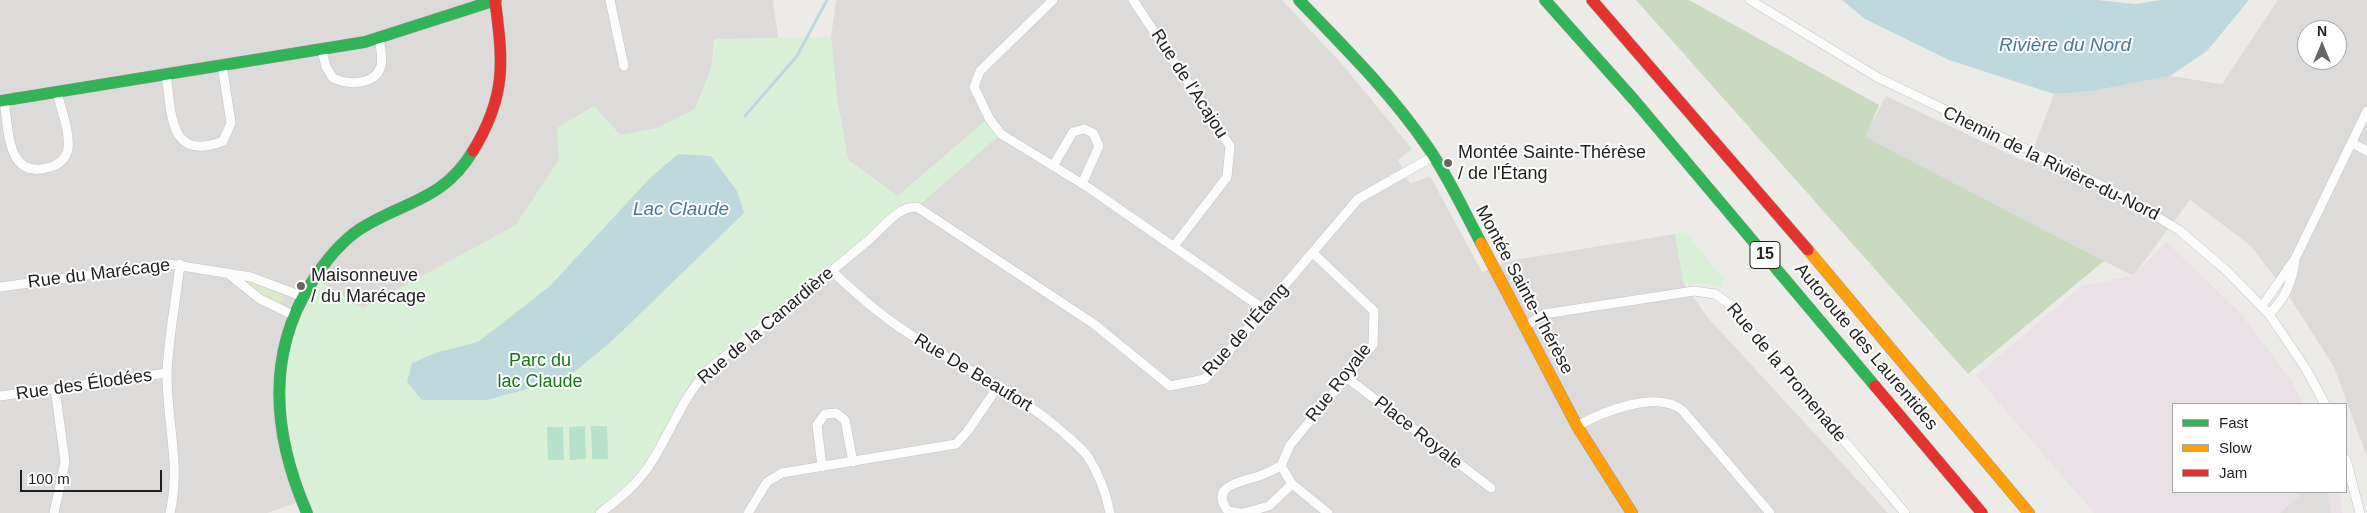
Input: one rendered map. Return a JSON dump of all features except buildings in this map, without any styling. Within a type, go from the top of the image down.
[{"type":"main road","points":[[2,101],[366,42],[495,0],[503,63],[502,88],[495,111],[468,159],[455,177],[436,191],[386,214],[352,236],[326,261],[304,297],[286,336],[280,361],[279,391],[288,462],[297,492],[307,513]]},
{"type":"main road","name":"Montée Sainte-Thérèse","points":[[1299,0],[1385,90],[1419,132],[1434,156],[1577,426],[1632,513]]},
{"type":"main road","name":"Autoroute des Laurentides","points":[[1545,0],[1642,108],[1982,513]]},
{"type":"main road","name":"Autoroute des Laurentides","points":[[1592,0],[1745,174],[2029,513]]},
{"type":"street","points":[[610,0],[624,66]]},
{"type":"street","points":[[1053,0],[980,71],[974,88],[989,118],[1001,134],[1082,184],[1264,310]]},
{"type":"street","name":"Rue de l'Acajou","points":[[1133,0],[1230,146],[1227,177],[1174,246]]},
{"type":"street","name":"Chemin de la Rivière-du-Nord","points":[[1750,0],[1894,86],[2148,210],[2198,244],[2269,314],[2302,362],[2324,403]]},
{"type":"street","points":[[322,50],[326,67],[333,78],[354,84],[367,80],[378,72],[382,60],[379,37]]},
{"type":"street","points":[[166,74],[173,124],[178,138],[194,148],[209,147],[223,142],[231,122],[222,65]]},
{"type":"street","points":[[2,101],[11,147],[16,159],[28,169],[44,169],[60,162],[68,151],[67,132],[57,92]]},
{"type":"street","points":[[2269,314],[2287,289],[2293,276],[2296,259],[2367,111]]},
{"type":"street","points":[[1053,166],[1073,132],[1084,129],[1093,133],[1099,146],[1082,184]]},
{"type":"street","points":[[2352,143],[2367,151]]},
{"type":"street","name":"Rue de l'Étang","points":[[916,207],[1094,324],[1170,386],[1205,379],[1358,199],[1434,156]]},
{"type":"street","name":"Rue de la Canardière","points":[[600,513],[626,494],[652,462],[692,387],[709,369],[832,271],[885,227],[902,209],[916,207]]},
{"type":"street","name":"Rue Royale","points":[[1281,466],[1290,445],[1373,345],[1374,311],[1313,253]]},
{"type":"street","points":[[2262,306],[2271,295],[2284,272],[2296,259]]},
{"type":"street","points":[[170,513],[175,492],[176,472],[168,404],[167,373],[180,264]]},
{"type":"street","name":"Rue du Marécage","points":[[0,287],[180,264],[251,277],[304,297]]},
{"type":"street","name":"Rue De Beaufort","points":[[832,271],[864,301],[909,334],[999,385],[1047,419],[1087,455],[1099,475],[1110,513]]},
{"type":"street","name":"Rue du Marécage","points":[[227,274],[260,299],[295,316]]},
{"type":"street","name":"Rue de la Promenade","points":[[1524,327],[1544,314],[1694,291],[1715,294],[1729,304],[1905,513]]},
{"type":"street","name":"Rue des Élodées","points":[[0,396],[167,373]]},
{"type":"street","name":"Place Royale","points":[[1346,377],[1491,488]]},
{"type":"street","points":[[748,513],[767,482],[782,473],[956,444],[967,432],[999,385]]},
{"type":"street","points":[[54,513],[64,474],[65,462],[55,388]]},
{"type":"street","points":[[1577,426],[1608,412],[1636,404],[1673,403],[1683,411],[1770,513]]},
{"type":"street","points":[[822,467],[817,425],[825,414],[830,413],[836,413],[845,420],[853,462]]},
{"type":"street","points":[[2347,463],[2360,513]]},
{"type":"street","points":[[1292,484],[1269,506],[1241,513],[1228,511],[1222,503],[1222,495],[1229,486],[1261,476],[1281,466],[1292,484],[1328,513]]},
{"type":"shaded area","points":[[0,0],[773,0],[778,38],[714,40],[711,71],[696,109],[656,129],[622,137],[594,107],[516,225],[301,501],[267,513],[0,513]]},
{"type":"shaded area","points":[[836,0],[1282,0],[1341,63],[1412,149],[1398,160],[1410,184],[1430,176],[1482,272],[1508,261],[1675,234],[1684,284],[1709,319],[1888,513],[601,513],[692,387],[989,118],[898,196],[848,160],[837,98],[831,37]]},
{"type":"shaded area","points":[[2278,0],[2367,0],[2367,457],[2334,367],[2288,295],[2251,246],[2190,200],[2133,276],[1864,137],[1886,96],[2028,163],[2054,94],[2092,91],[2170,76],[2222,84]]},
{"type":"shaded area","points":[[2167,242],[2241,314],[2292,381],[2303,403],[2172,403],[2172,493],[2339,493],[2343,513],[2094,513],[1976,376],[2081,286],[2132,276]]},
{"type":"shaded area","points":[[2303,493],[2327,493],[2331,513],[2280,513]]},
{"type":"green space","points":[[1636,0],[1689,0],[1879,105],[1865,137],[2104,261],[1968,374]]},
{"type":"green space","name":"Parc du lac Claude","points":[[831,37],[837,98],[848,160],[898,196],[989,118],[1001,134],[917,207],[910,207],[709,369],[652,462],[600,513],[307,513],[292,476],[280,361],[315,279],[363,308],[516,225],[559,160],[557,128],[594,106],[620,135],[657,128],[695,109],[711,68],[716,39]]},
{"type":"green space","points":[[1686,232],[1723,279],[1721,287],[1705,283],[1684,284],[1675,234]]},
{"type":"green space","points":[[249,280],[281,293],[284,295],[284,301],[275,301],[265,296],[248,283]]},
{"type":"green space","points":[[585,426],[586,459],[570,460],[569,427]]},
{"type":"green space","points":[[591,426],[607,426],[608,459],[592,459]]},
{"type":"green space","points":[[547,427],[563,427],[564,460],[548,460]]},
{"type":"water","name":"Rivière du Nord","points":[[1842,0],[2097,0],[2135,4],[2161,0],[2249,0],[2207,51],[2170,76],[2092,91],[2054,94],[1949,60],[1865,19]]},
{"type":"water","name":"Lac Claude","points":[[678,154],[711,156],[737,191],[744,213],[613,340],[567,378],[487,400],[422,400],[407,382],[412,363],[438,352],[478,342],[550,286],[650,178]]},
{"type":"waterway","points":[[745,116],[797,56],[827,0]]},
{"type":"traffic: fast","points":[[0,101],[365,42],[496,0]]},
{"type":"traffic: fast","points":[[1299,0],[1365,69],[1411,124],[1440,167],[1481,243]]},
{"type":"traffic: fast","points":[[1545,0],[1635,101],[1875,386]]},
{"type":"traffic: fast","points":[[307,513],[287,456],[279,398],[281,369],[286,341],[296,313],[320,269],[345,241],[360,229],[376,220],[436,190],[461,168],[473,151]]},
{"type":"traffic: slow","points":[[1481,243],[1577,426],[1632,513]]},
{"type":"traffic: slow","points":[[1808,250],[2029,513]]},
{"type":"traffic: jam","points":[[473,151],[492,112],[500,78],[500,42],[495,0]]},
{"type":"traffic: jam","points":[[1592,0],[1808,250]]},
{"type":"traffic: jam","points":[[1875,386],[1982,513]]},
{"type":"place","name":"Montée Sainte-Thérèse / de l'Étang","points":[[1448,163]]},
{"type":"place","name":"Maisonneuve / du Marécage","points":[[301,286]]}]
